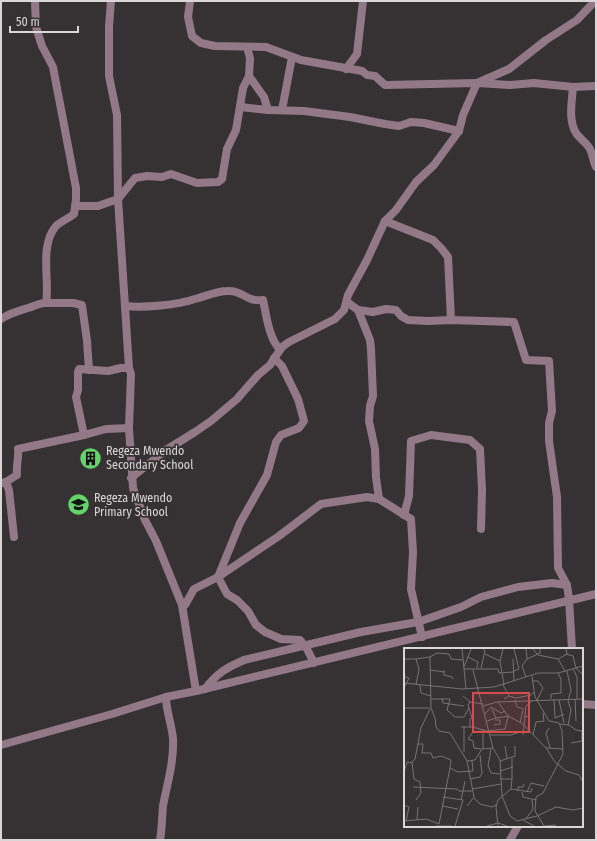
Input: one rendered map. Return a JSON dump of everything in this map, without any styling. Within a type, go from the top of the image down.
[{"type":"street","points":[[35,1],[36,27],[42,46],[53,67],[58,85],[60,104],[76,188],[74,214],[55,227],[47,246],[46,303]]},
{"type":"street","points":[[111,1],[109,26],[109,76],[117,115],[118,199],[129,368],[131,374],[129,428],[132,488],[145,520],[156,541],[182,605],[201,690]]},
{"type":"street","points":[[190,1],[188,17],[192,36],[201,43],[215,46],[266,47],[292,57],[362,72],[374,76],[385,85],[477,83],[510,85],[534,83],[573,87],[596,86]]},
{"type":"street","points":[[346,69],[357,54],[363,1]]},
{"type":"street","points":[[132,478],[166,450],[195,432],[237,399],[258,375],[270,365],[282,347],[335,319],[344,310],[348,296],[385,221],[396,210],[416,182],[434,165],[459,131],[463,115],[477,83],[509,69],[546,40],[577,20],[595,1]]},
{"type":"street","points":[[75,206],[98,206],[118,199],[135,178],[147,176],[162,177],[171,174],[197,183],[218,182],[222,179],[227,149],[236,130],[243,88],[249,76],[250,58],[247,47]]},
{"type":"street","points":[[282,110],[292,57]]},
{"type":"street","points":[[249,76],[264,97],[268,110]]},
{"type":"street","points":[[573,87],[572,119],[574,129],[577,135],[591,150],[596,167]]},
{"type":"street","points":[[240,107],[350,117],[392,125],[403,125],[411,122],[424,123],[459,131]]},
{"type":"street","points":[[385,221],[433,240],[448,257],[451,320]]},
{"type":"street","points":[[125,306],[171,304],[228,291],[239,292],[250,300],[263,300],[273,343],[280,350]]},
{"type":"street","points":[[347,302],[358,310],[373,312],[386,309],[396,310],[401,316],[408,320],[514,322],[526,360],[549,360],[552,411],[549,423],[549,440],[557,497],[558,568],[566,585],[569,599],[572,648]]},
{"type":"street","points":[[1,319],[39,303],[73,303],[82,305],[89,370]]},
{"type":"street","points":[[358,310],[370,340],[372,357],[374,396],[370,406],[369,421],[375,449],[376,477],[379,499]]},
{"type":"street","points":[[218,577],[240,523],[267,475],[276,442],[281,435],[299,428],[304,421],[298,399],[282,366],[274,358]]},
{"type":"street","points":[[84,435],[76,397],[78,390],[79,369],[108,371],[129,368]]},
{"type":"street","points":[[14,537],[9,490],[4,482],[17,475],[16,465],[19,456],[18,449],[106,429],[129,428]]},
{"type":"street","points":[[404,515],[409,496],[411,441],[431,435],[470,440],[480,449],[482,490],[481,529]]},
{"type":"street","points":[[182,605],[185,605],[194,589],[218,577],[279,536],[321,504],[367,497],[379,499],[411,519],[413,552],[411,589],[422,637]]},
{"type":"street","points":[[218,577],[227,594],[237,600],[248,611],[256,625],[265,632],[281,639],[300,640],[314,663]]},
{"type":"street","points":[[201,690],[215,676],[230,666],[244,660],[361,632],[418,622],[461,607],[481,597],[518,587],[552,583],[566,585]]},
{"type":"street","points":[[1,745],[112,714],[166,697],[422,637],[569,599],[596,594]]},
{"type":"street","points":[[160,840],[163,807],[171,772],[173,753],[173,737],[166,708],[166,697]]},
{"type":"street","points":[[583,704],[596,705]]},
{"type":"street","points":[[510,840],[517,827]]},
{"type":"place","name":"Regeza Mwendo Secondary School","points":[[91,458]]},
{"type":"place","name":"Regeza Mwendo Primary School","points":[[78,505]]}]
